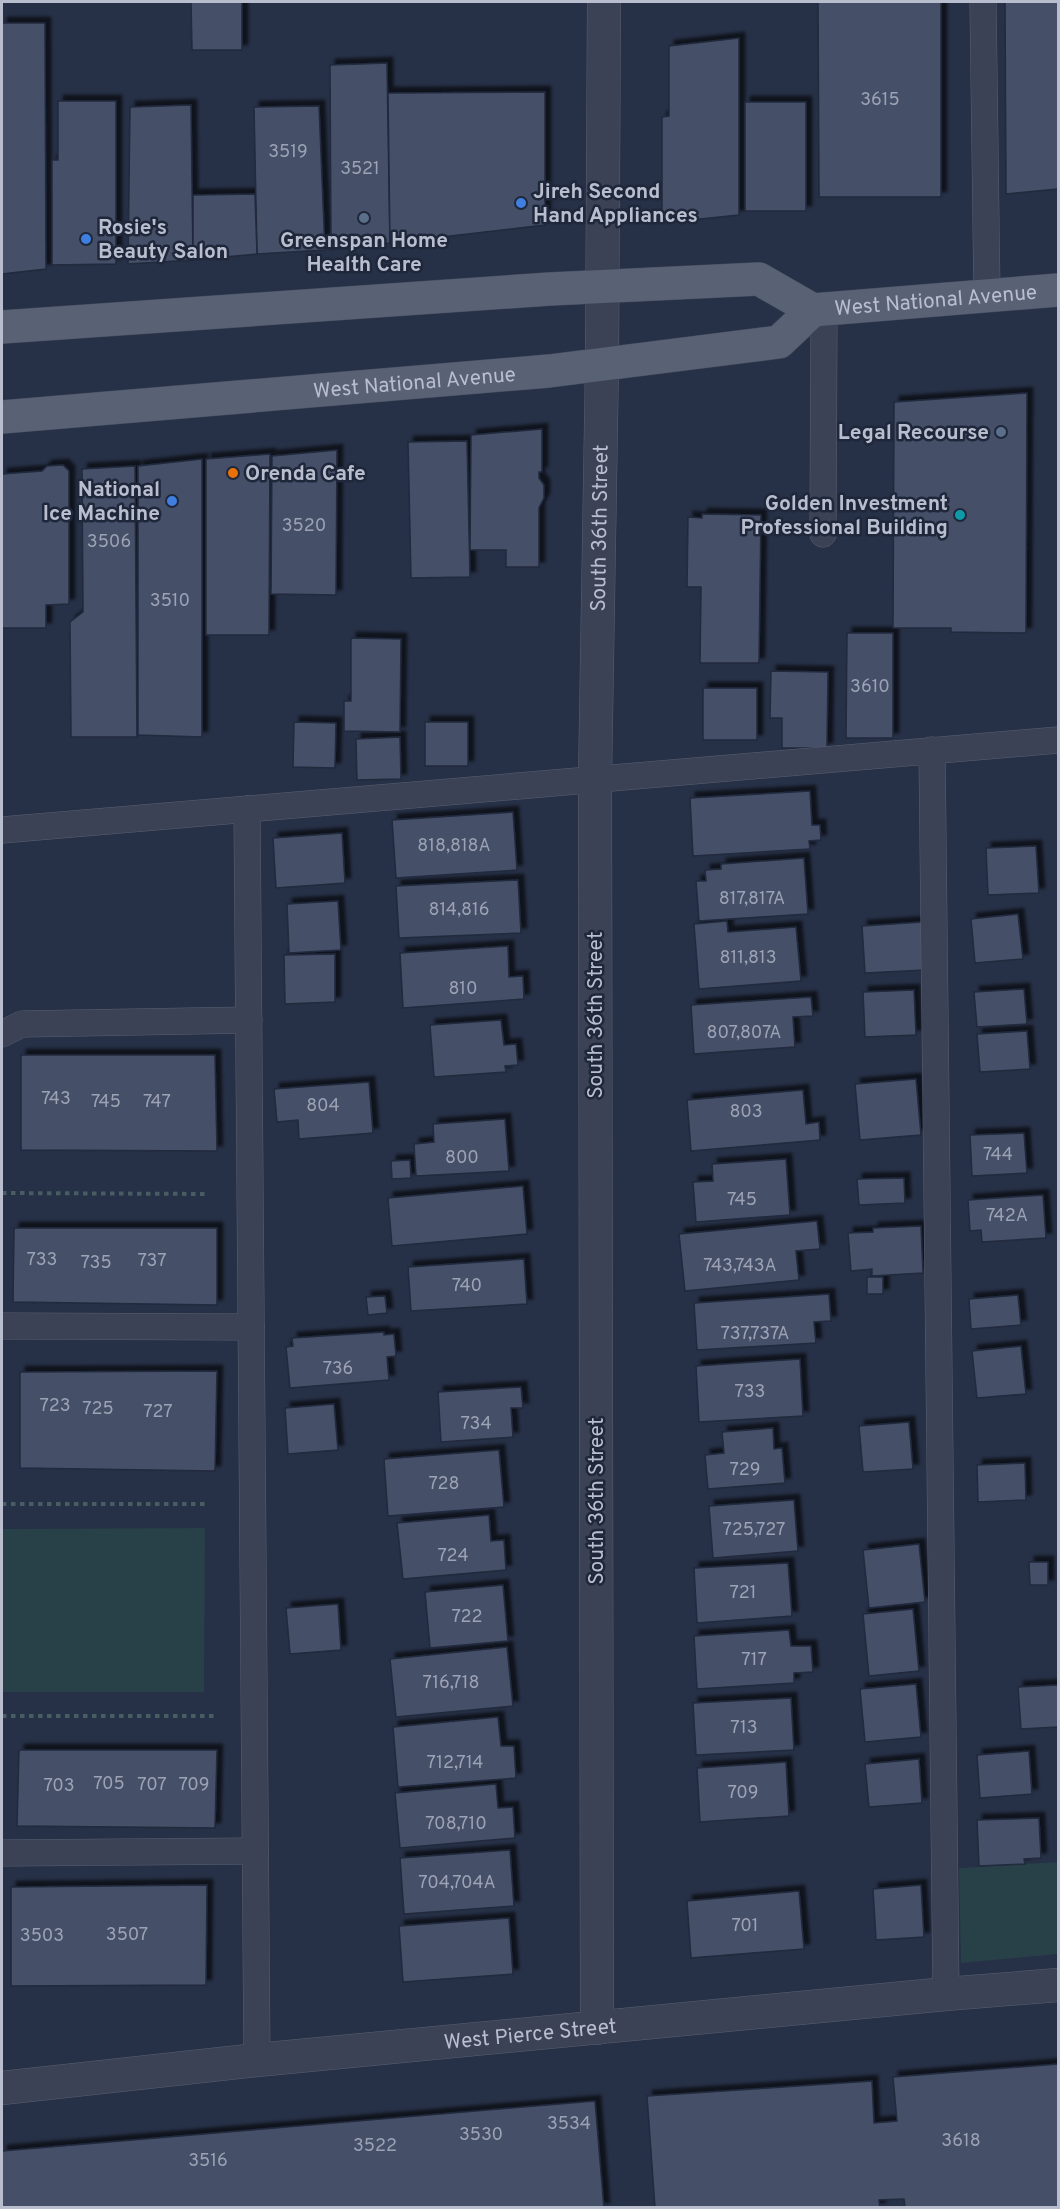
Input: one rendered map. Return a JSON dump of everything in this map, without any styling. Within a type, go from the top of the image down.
[{"type":"main road","name":"West National Avenue","points":[[2,327],[602,286],[759,279],[819,310],[1059,290]]},
{"type":"main road","name":"West National Avenue","points":[[2,417],[549,372],[779,342],[819,310]]},
{"type":"street","name":"South 36th Street","points":[[597,2028],[595,779],[602,364],[604,2]]},
{"type":"street","name":"West Pierce Street","points":[[2,2088],[257,2060],[1059,1984]]},
{"type":"lane","points":[[983,2],[987,296]]},
{"type":"lane","points":[[819,310],[823,534]]},
{"type":"lane","points":[[2,830],[1059,740]]},
{"type":"lane","points":[[932,750],[946,1994]]},
{"type":"lane","points":[[247,809],[257,2060]]},
{"type":"lane","points":[[2,1034],[22,1024],[249,1020]]},
{"type":"lane","points":[[2,1326],[251,1327]]},
{"type":"lane","points":[[2,1853],[255,1851]]},
{"type":"path","points":[[2,1193],[208,1194]]},
{"type":"path","points":[[2,1504],[208,1504]]},
{"type":"path","points":[[2,1716],[214,1716]]},
{"type":"shaded area","points":[[205,1528],[204,1692],[2,1692],[2,1529]]},
{"type":"shaded area","points":[[1058,1862],[1058,1954],[961,1963],[959,1868]]},
{"type":"building","points":[[191,2],[242,2],[242,50],[192,50]]},
{"type":"building","points":[[818,2],[941,2],[941,197],[819,197]]},
{"type":"building","points":[[1005,2],[1058,2],[1058,189],[1006,194]]},
{"type":"building","points":[[2,23],[45,23],[46,269],[2,274]]},
{"type":"building","points":[[739,38],[739,215],[662,223],[662,117],[669,116],[669,46]]},
{"type":"building","points":[[387,63],[390,243],[331,250],[330,65]]},
{"type":"building","points":[[545,92],[545,225],[390,243],[388,93]]},
{"type":"building","points":[[58,101],[116,101],[116,264],[52,265],[52,160],[58,160]]},
{"type":"building","points":[[745,102],[806,102],[806,211],[745,211]]},
{"type":"building","points":[[191,105],[193,260],[128,264],[130,107]]},
{"type":"building","points":[[319,106],[325,250],[257,254],[254,107]]},
{"type":"building","points":[[255,194],[257,254],[193,260],[193,195]]},
{"type":"building","name":"Golden Investment Professional Building","points":[[1027,393],[1026,633],[951,632],[951,628],[893,628],[894,402]]},
{"type":"building","points":[[542,429],[542,472],[539,472],[539,478],[544,485],[544,498],[539,508],[539,567],[506,567],[506,550],[470,550],[471,435]]},
{"type":"building","points":[[467,441],[470,577],[411,578],[408,442]]},
{"type":"building","points":[[337,450],[336,595],[271,594],[272,456]]},
{"type":"building","points":[[270,454],[269,635],[206,635],[206,459]]},
{"type":"building","points":[[202,459],[202,737],[138,735],[138,466]]},
{"type":"building","points":[[63,465],[69,471],[69,604],[46,605],[46,628],[2,628],[2,474],[42,471],[47,466]]},
{"type":"building","points":[[135,466],[137,737],[71,737],[70,622],[83,612],[82,469]]},
{"type":"building","points":[[702,514],[761,515],[759,663],[700,663],[701,587],[687,587],[688,517],[702,518]]},
{"type":"building","points":[[847,633],[893,633],[893,738],[846,738]]},
{"type":"building","points":[[351,638],[401,639],[400,732],[344,731],[344,701],[351,701]]},
{"type":"building","points":[[771,671],[828,672],[827,748],[782,748],[782,718],[770,718]]},
{"type":"building","points":[[703,688],[757,688],[757,740],[703,740]]},
{"type":"building","points":[[294,722],[336,723],[335,768],[293,767]]},
{"type":"building","points":[[425,722],[468,722],[468,766],[425,766]]},
{"type":"building","points":[[400,737],[401,779],[357,780],[356,739]]},
{"type":"building","points":[[810,791],[812,825],[820,825],[821,840],[809,841],[810,849],[693,856],[690,798]]},
{"type":"building","points":[[513,812],[517,870],[396,878],[392,820]]},
{"type":"building","points":[[342,833],[345,883],[276,888],[273,838]]},
{"type":"building","points":[[1036,846],[1039,893],[988,895],[986,848]]},
{"type":"building","points":[[804,858],[808,914],[699,921],[696,881],[706,881],[705,870],[721,869],[721,864]]},
{"type":"building","points":[[518,880],[521,933],[399,938],[396,886]]},
{"type":"building","points":[[338,901],[341,950],[289,953],[287,904]]},
{"type":"building","points":[[1018,914],[1023,959],[975,963],[971,919]]},
{"type":"building","points":[[727,921],[728,932],[796,927],[801,981],[699,989],[694,924]]},
{"type":"building","points":[[922,922],[925,970],[865,973],[862,926]]},
{"type":"building","points":[[508,946],[509,977],[523,976],[524,999],[403,1008],[400,953]]},
{"type":"building","points":[[335,954],[335,1002],[285,1004],[284,955]]},
{"type":"building","points":[[1024,989],[1027,1024],[977,1027],[974,992]]},
{"type":"building","points":[[914,990],[916,1035],[865,1037],[863,992]]},
{"type":"building","points":[[811,997],[813,1016],[793,1017],[795,1047],[694,1054],[691,1005]]},
{"type":"building","points":[[501,1020],[504,1045],[516,1044],[518,1065],[505,1066],[506,1072],[434,1077],[430,1025]]},
{"type":"building","points":[[1027,1031],[1030,1069],[980,1072],[977,1034]]},
{"type":"building","points":[[21,1055],[215,1055],[217,1151],[21,1150]]},
{"type":"building","points":[[916,1079],[921,1135],[860,1140],[855,1084]]},
{"type":"building","points":[[369,1082],[373,1133],[299,1139],[298,1120],[277,1122],[274,1089]]},
{"type":"building","points":[[803,1090],[806,1124],[819,1122],[820,1140],[691,1151],[687,1100]]},
{"type":"building","points":[[505,1119],[509,1171],[416,1176],[414,1144],[434,1142],[433,1124]]},
{"type":"building","points":[[1024,1133],[1027,1173],[972,1176],[970,1135]]},
{"type":"building","points":[[786,1159],[790,1215],[696,1222],[693,1182],[713,1181],[712,1164]]},
{"type":"building","points":[[410,1160],[411,1178],[392,1179],[391,1161]]},
{"type":"building","points":[[904,1178],[905,1203],[859,1205],[857,1179]]},
{"type":"building","points":[[523,1186],[527,1234],[392,1246],[388,1198]]},
{"type":"building","points":[[1043,1195],[1046,1238],[982,1242],[981,1230],[970,1231],[968,1200]]},
{"type":"building","points":[[817,1221],[820,1249],[796,1251],[799,1280],[685,1291],[679,1234]]},
{"type":"building","points":[[921,1226],[923,1273],[872,1276],[872,1269],[851,1271],[848,1233],[873,1232],[873,1228]]},
{"type":"building","points":[[14,1228],[217,1228],[217,1305],[13,1302]]},
{"type":"building","points":[[524,1259],[527,1304],[411,1311],[408,1267]]},
{"type":"building","points":[[867,1277],[883,1277],[883,1294],[867,1294]]},
{"type":"building","points":[[829,1294],[831,1321],[814,1322],[816,1343],[697,1350],[694,1303]]},
{"type":"building","points":[[1018,1295],[1021,1325],[971,1329],[969,1299]]},
{"type":"building","points":[[385,1296],[387,1313],[368,1315],[366,1297]]},
{"type":"building","points":[[384,1332],[384,1335],[394,1334],[396,1356],[387,1357],[389,1380],[290,1388],[286,1347],[293,1346],[292,1338]]},
{"type":"building","points":[[1021,1346],[1026,1394],[977,1398],[972,1351]]},
{"type":"building","points":[[800,1359],[803,1416],[699,1422],[696,1366]]},
{"type":"building","points":[[217,1371],[215,1471],[20,1468],[20,1372]]},
{"type":"building","points":[[521,1387],[523,1408],[511,1408],[513,1437],[441,1442],[438,1392]]},
{"type":"building","points":[[334,1404],[338,1450],[288,1454],[285,1408]]},
{"type":"building","points":[[909,1422],[913,1469],[863,1472],[859,1426]]},
{"type":"building","points":[[773,1428],[774,1449],[782,1448],[785,1483],[708,1489],[705,1455],[724,1453],[722,1432]]},
{"type":"building","points":[[499,1450],[504,1507],[388,1516],[384,1459]]},
{"type":"building","points":[[1025,1463],[1026,1500],[978,1502],[977,1465]]},
{"type":"building","points":[[794,1500],[798,1551],[713,1558],[709,1506]]},
{"type":"building","points":[[489,1515],[491,1541],[504,1540],[506,1570],[403,1579],[397,1523]]},
{"type":"building","points":[[919,1544],[925,1602],[869,1608],[863,1550]]},
{"type":"building","points":[[1029,1562],[1048,1562],[1048,1585],[1030,1585]]},
{"type":"building","points":[[788,1563],[792,1616],[697,1623],[694,1568]]},
{"type":"building","points":[[503,1585],[508,1641],[430,1648],[425,1592]]},
{"type":"building","points":[[338,1604],[341,1650],[290,1654],[286,1608]]},
{"type":"building","points":[[913,1609],[919,1671],[869,1676],[863,1614]]},
{"type":"building","points":[[789,1630],[791,1646],[811,1646],[813,1672],[794,1673],[794,1683],[697,1689],[694,1636]]},
{"type":"building","points":[[507,1647],[513,1706],[396,1717],[390,1659]]},
{"type":"building","points":[[916,1684],[921,1737],[865,1742],[860,1689]]},
{"type":"building","points":[[1058,1685],[1058,1727],[1021,1729],[1018,1687]]},
{"type":"building","points":[[791,1698],[794,1750],[696,1755],[693,1703]]},
{"type":"building","points":[[498,1717],[501,1746],[514,1746],[516,1778],[398,1787],[393,1727]]},
{"type":"building","points":[[19,1750],[217,1750],[215,1828],[17,1826]]},
{"type":"building","points":[[1029,1751],[1032,1794],[980,1798],[977,1755]]},
{"type":"building","points":[[919,1759],[922,1803],[869,1807],[865,1764]]},
{"type":"building","points":[[786,1762],[789,1816],[700,1822],[697,1768]]},
{"type":"building","points":[[496,1784],[498,1808],[513,1807],[515,1838],[400,1848],[395,1793]]},
{"type":"building","points":[[1039,1818],[1041,1858],[1024,1859],[1025,1864],[979,1866],[977,1820]]},
{"type":"building","points":[[510,1850],[514,1906],[404,1914],[400,1858]]},
{"type":"building","points":[[207,1885],[206,1985],[11,1986],[11,1887]]},
{"type":"building","points":[[921,1885],[924,1937],[876,1940],[873,1889]]},
{"type":"building","points":[[799,1891],[804,1949],[691,1958],[687,1901]]},
{"type":"building","points":[[509,1918],[513,1974],[403,1982],[399,1926]]},
{"type":"building","points":[[1058,2064],[1058,2208],[905,2208],[904,2199],[879,2200],[880,2208],[655,2208],[647,2096],[872,2081],[874,2123],[897,2121],[893,2077]]},
{"type":"building","points":[[595,2101],[604,2208],[2,2208],[2,2151]]},
{"type":"place","name":"Jireh Second Hand Appliances","points":[[521,203]]},
{"type":"place","name":"Greenspan Home Health Care","points":[[364,218]]},
{"type":"place","name":"Rosie's Beauty Salon","points":[[86,239]]},
{"type":"place","name":"Legal Recourse","points":[[1001,432]]},
{"type":"place","name":"Orenda Cafe","points":[[233,473]]},
{"type":"place","name":"National Ice Machine","points":[[172,501]]},
{"type":"place","name":"Golden Investment Professional Building","points":[[960,515]]}]
